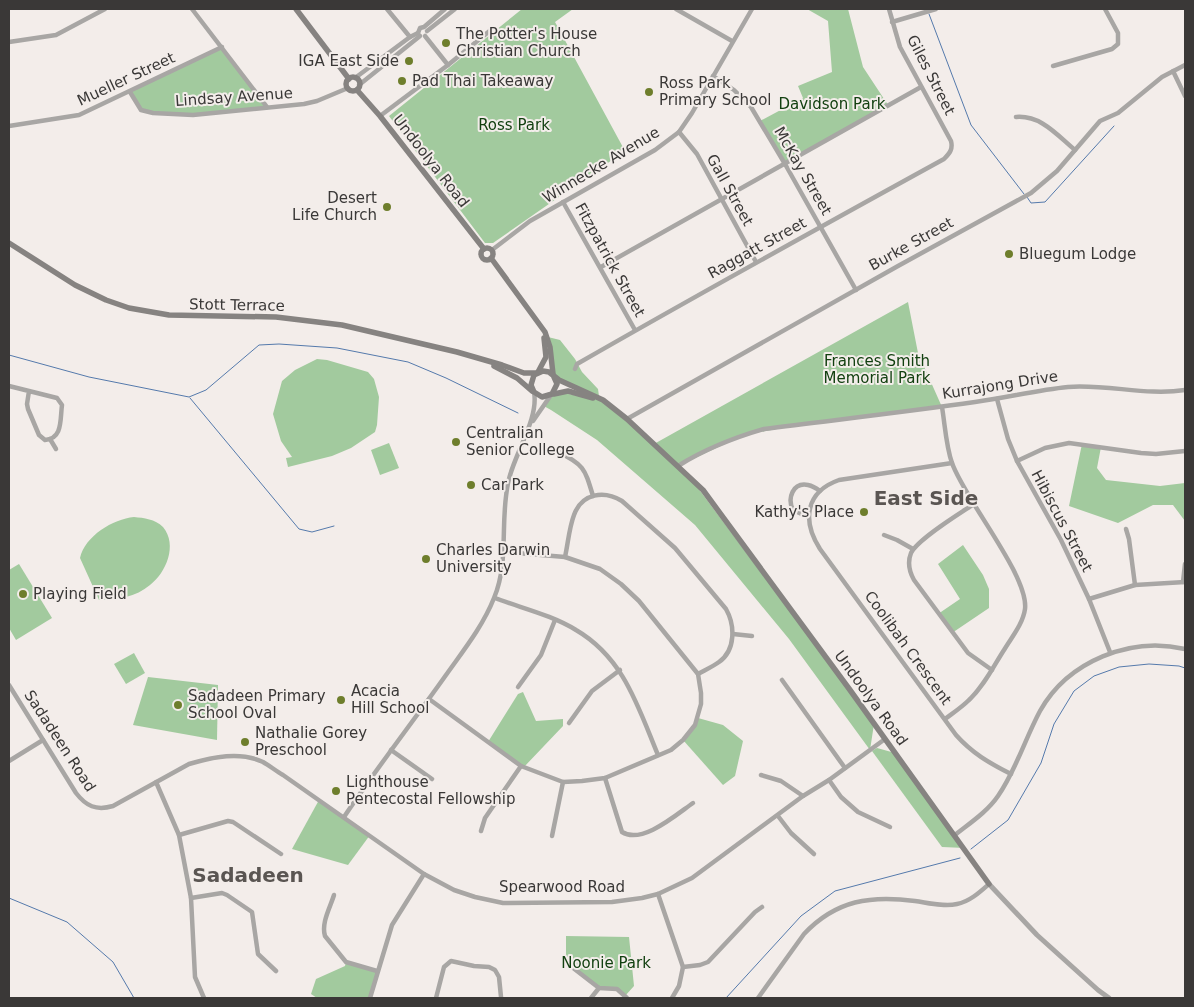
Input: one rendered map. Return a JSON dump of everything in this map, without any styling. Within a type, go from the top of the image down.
[{"type":"main road","points":[[296,9],[352,79],[346,82],[348,88],[353,91],[358,87]]},
{"type":"main road","name":"Undoolya Road","points":[[352,79],[484,249]]},
{"type":"main road","name":"Stott Terrace","points":[[9,243],[75,285],[106,300],[129,308],[178,316],[276,317],[323,322],[383,334],[478,358],[524,374],[537,373]]},
{"type":"main road","points":[[489,248],[492,250],[493,255],[491,258],[485,259],[482,257],[484,249],[489,248]]},
{"type":"main road","points":[[491,258],[545,332],[549,342],[553,374],[557,384],[552,395]]},
{"type":"main road","points":[[533,392],[531,382],[543,365],[546,353],[544,338],[538,323]]},
{"type":"main road","name":"Stott Terrace","points":[[478,358],[517,378],[533,392]]},
{"type":"main road","name":"Undoolya Road","points":[[537,373],[546,371],[553,374],[559,380],[598,396],[627,419],[678,466],[712,502],[955,834],[989,884]]},
{"type":"main road","name":"Undoolya Road","points":[[533,392],[542,397],[561,391],[578,393],[600,400],[615,409]]},
{"type":"street","points":[[9,42],[56,34],[105,9]]},
{"type":"street","points":[[192,9],[266,107]]},
{"type":"street","points":[[387,9],[410,37]]},
{"type":"street","points":[[358,87],[423,32],[446,9]]},
{"type":"street","points":[[352,79],[410,37],[423,32],[456,9]]},
{"type":"street","points":[[676,9],[732,41]]},
{"type":"street","name":"Winnecke Avenue","points":[[492,250],[530,221],[655,150],[679,132],[714,76],[732,41],[752,9]]},
{"type":"street","name":"Giles Street","points":[[889,9],[900,47],[951,141],[951,150]]},
{"type":"street","points":[[892,22],[935,9]]},
{"type":"street","points":[[1053,66],[1112,49],[1118,44],[1118,33],[1105,9]]},
{"type":"street","points":[[380,116],[492,29]]},
{"type":"street","points":[[423,32],[448,65]]},
{"type":"street","name":"Mueller Street","points":[[9,126],[79,115],[222,47]]},
{"type":"street","name":"Burke Street","points":[[627,419],[958,232],[1031,193],[1057,170],[1100,122],[1118,113],[1162,77],[1185,65]]},
{"type":"street","points":[[1173,71],[1185,96]]},
{"type":"street","name":"McKay Street","points":[[714,76],[734,90],[751,107],[856,290]]},
{"type":"street","points":[[600,267],[921,87]]},
{"type":"street","name":"Lindsay Avenue","points":[[130,92],[141,110],[153,113],[193,115],[304,104],[317,101],[348,88]]},
{"type":"street","points":[[1016,117],[1025,116],[1040,121],[1075,150]]},
{"type":"street","name":"Gall Street","points":[[679,132],[697,154],[756,262]]},
{"type":"street","name":"Raggatt Street","points":[[574,369],[577,364],[635,330],[944,159],[951,150]]},
{"type":"street","name":"Fitzpatrick Street","points":[[563,202],[635,330]]},
{"type":"street","points":[[9,386],[29,391],[57,398],[62,405],[58,434],[50,440],[45,440],[39,435],[27,404],[29,391]]},
{"type":"street","name":"Kurrajong Drive","points":[[678,466],[706,449],[764,429],[942,407],[1067,387],[1085,386],[1144,392],[1185,390]]},
{"type":"street","points":[[344,817],[474,634],[495,598],[504,552],[506,492],[514,461],[526,433],[534,407],[533,392]]},
{"type":"street","points":[[526,433],[539,410],[552,395]]},
{"type":"street","name":"Hibiscus Street","points":[[997,399],[1008,439],[1017,461],[1061,540],[1089,599],[1110,652]]},
{"type":"street","points":[[942,407],[952,463],[1010,564],[1021,587],[1025,604],[1023,617],[1019,625],[982,686],[969,701],[945,719]]},
{"type":"street","points":[[50,440],[56,449]]},
{"type":"street","points":[[1017,461],[1045,448],[1069,443],[1140,453],[1156,454],[1185,451]]},
{"type":"street","points":[[557,451],[578,463],[587,475],[593,496]]},
{"type":"street","points":[[820,491],[806,484],[801,485],[793,491],[790,501],[793,510],[808,517],[814,499],[820,491],[827,485],[839,480],[952,463]]},
{"type":"street","points":[[565,557],[576,510],[582,502],[593,496],[608,494],[622,501],[675,548],[726,609],[730,617],[733,634],[729,650],[720,662],[698,674]]},
{"type":"street","points":[[974,504],[922,540],[913,549],[908,563],[910,574],[968,653],[992,670]]},
{"type":"street","name":"Coolibah Crescent","points":[[808,517],[812,533],[820,548],[965,745],[986,762],[1011,774]]},
{"type":"street","points":[[1126,529],[1136,584]]},
{"type":"street","points":[[884,535],[913,549]]},
{"type":"street","points":[[429,699],[521,766],[562,782],[604,778],[671,750],[680,743],[695,725],[702,693],[698,674],[638,601],[621,584],[600,570],[565,557],[504,552]]},
{"type":"street","points":[[1089,599],[1136,584],[1184,582],[1185,564]]},
{"type":"street","points":[[495,598],[555,620],[576,630],[610,657],[628,685],[658,755]]},
{"type":"street","points":[[518,687],[540,655],[555,620]]},
{"type":"street","points":[[733,634],[752,636]]},
{"type":"street","points":[[955,834],[992,804],[1011,774],[1040,710],[1048,698],[1083,667],[1110,652],[1144,646],[1169,646],[1185,649]]},
{"type":"street","points":[[569,724],[592,691],[620,670]]},
{"type":"street","points":[[782,680],[845,768]]},
{"type":"street","name":"Sadadeen Road","points":[[9,685],[76,793],[93,808]]},
{"type":"street","name":"Spearwood Road","points":[[93,808],[112,806],[189,764],[227,756],[250,758],[262,762],[283,775],[424,874],[454,890],[503,903],[612,902],[658,894],[700,874],[803,796],[885,739]]},
{"type":"street","points":[[9,761],[43,740]]},
{"type":"street","points":[[391,750],[432,779]]},
{"type":"street","points":[[481,831],[485,818],[521,766]]},
{"type":"street","points":[[761,775],[781,781],[803,796]]},
{"type":"street","points":[[604,778],[622,832],[628,835],[635,836],[648,832],[693,803]]},
{"type":"street","points":[[828,780],[841,797],[858,812],[890,827]]},
{"type":"street","points":[[156,782],[179,835],[191,898],[195,977],[204,998]]},
{"type":"street","points":[[552,836],[562,782]]},
{"type":"street","points":[[778,816],[791,834],[814,854]]},
{"type":"street","points":[[179,835],[228,821],[233,822],[281,854]]},
{"type":"street","points":[[370,998],[392,925],[424,874]]},
{"type":"street","points":[[758,998],[804,934],[830,913],[856,902],[880,898],[937,905],[958,904],[972,897],[989,884]]},
{"type":"street","name":"Undoolya Road","points":[[989,884],[1036,935],[1109,998]]},
{"type":"street","points":[[191,898],[222,893],[227,894],[249,909],[254,916],[258,954],[276,971]]},
{"type":"street","points":[[658,894],[683,967],[679,986],[672,998]]},
{"type":"street","points":[[334,895],[324,922],[325,936],[346,962],[377,971]]},
{"type":"street","points":[[683,967],[708,962],[762,907]]},
{"type":"street","points":[[436,998],[444,968],[452,962],[489,967],[495,970],[501,998]]},
{"type":"street","points":[[568,964],[598,988],[617,989],[627,998]]},
{"type":"street","points":[[591,998],[598,988]]},
{"type":"green space","name":"Ross Park","points":[[522,9],[573,9],[555,22],[625,151],[493,243],[485,243],[389,116]]},
{"type":"green space","name":"Davidson Park","points":[[807,9],[848,9],[863,67],[888,105],[785,164],[760,121],[803,98],[798,86],[832,72],[828,21]]},
{"type":"green space","points":[[222,47],[267,107],[193,115],[141,110],[130,92]]},
{"type":"green space","name":"Frances Smith Memorial Park","points":[[908,302],[918,353],[942,407],[814,422],[744,435],[678,466],[692,480],[874,724],[870,750],[789,639],[695,525],[597,440],[542,405],[558,392],[600,400],[654,444]]},
{"type":"green space","points":[[548,337],[560,340],[575,359],[582,372],[598,389],[599,396],[555,377]]},
{"type":"green space","points":[[317,359],[327,360],[368,372],[374,379],[379,397],[377,425],[375,432],[351,448],[332,456],[288,467],[286,458],[292,457],[281,441],[273,414],[282,381],[295,370]]},
{"type":"green space","points":[[389,443],[399,468],[380,475],[371,450]]},
{"type":"green space","points":[[1082,444],[1101,447],[1097,468],[1106,480],[1160,486],[1185,483],[1185,521],[1173,505],[1153,505],[1118,523],[1069,506]]},
{"type":"green space","points":[[134,517],[145,518],[163,527],[170,542],[170,550],[165,566],[156,580],[145,589],[132,595],[99,600],[80,558],[83,550],[101,530],[117,521]]},
{"type":"green space","points":[[963,545],[983,575],[989,589],[989,608],[952,633],[938,614],[960,599],[938,564]]},
{"type":"green space","name":"Playing Field","points":[[19,564],[52,618],[16,640],[9,628],[9,570]]},
{"type":"green space","points":[[134,653],[145,673],[126,684],[114,664]]},
{"type":"green space","name":"Sadadeen Primary School Oval","points":[[148,677],[218,685],[217,740],[133,725]]},
{"type":"green space","points":[[523,692],[536,721],[563,719],[563,726],[524,767],[488,742],[518,694]]},
{"type":"green space","points":[[698,718],[723,725],[743,741],[735,776],[723,785],[683,740]]},
{"type":"green space","points":[[877,748],[895,753],[965,848],[942,847],[872,751]]},
{"type":"green space","points":[[319,800],[370,835],[348,865],[292,849]]},
{"type":"green space","name":"Noonie Park","points":[[566,936],[629,937],[634,986],[625,996],[617,989],[599,988],[568,964],[566,958]]},
{"type":"green space","points":[[346,962],[377,971],[370,998],[317,998],[311,994],[316,979],[345,966]]},
{"type":"waterway","points":[[929,14],[971,125],[1024,194]]},
{"type":"waterway","points":[[1027,197],[1031,203],[1045,202],[1114,126]]},
{"type":"waterway","points":[[9,355],[89,377],[189,397],[206,390],[259,345],[279,344],[337,348],[408,362],[518,413]]},
{"type":"waterway","points":[[190,398],[299,529],[312,532],[334,526]]},
{"type":"waterway","points":[[971,849],[1008,820],[1041,763],[1054,724],[1074,691],[1094,676],[1119,667],[1149,664],[1185,668]]},
{"type":"waterway","points":[[726,998],[801,916],[835,891],[960,858]]},
{"type":"waterway","points":[[9,898],[67,922],[113,962],[134,998]]},
{"type":"place","name":"The Potter's House Christian Church","points":[[446,43]]},
{"type":"place","name":"IGA East Side","points":[[409,61]]},
{"type":"place","name":"Pad Thai Takeaway","points":[[402,81]]},
{"type":"place","name":"Ross Park Primary School","points":[[649,92]]},
{"type":"place","name":"Desert Life Church","points":[[387,207]]},
{"type":"place","name":"Bluegum Lodge","points":[[1009,254]]},
{"type":"place","name":"Centralian Senior College","points":[[456,442]]},
{"type":"place","name":"Car Park","points":[[471,485]]},
{"type":"place","name":"Kathy's Place","points":[[864,512]]},
{"type":"place","name":"Charles Darwin University","points":[[426,559]]},
{"type":"place","name":"Playing Field","points":[[23,594]]},
{"type":"place","name":"Acacia Hill School","points":[[341,700]]},
{"type":"place","name":"Sadadeen Primary School Oval","points":[[178,705]]},
{"type":"place","name":"Nathalie Gorey Preschool","points":[[245,742]]},
{"type":"place","name":"Lighthouse Pentecostal Fellowship","points":[[336,791]]},
{"type":"district","name":"East Side","points":[[926,498]]},
{"type":"district","name":"Sadadeen","points":[[248,875]]}]
